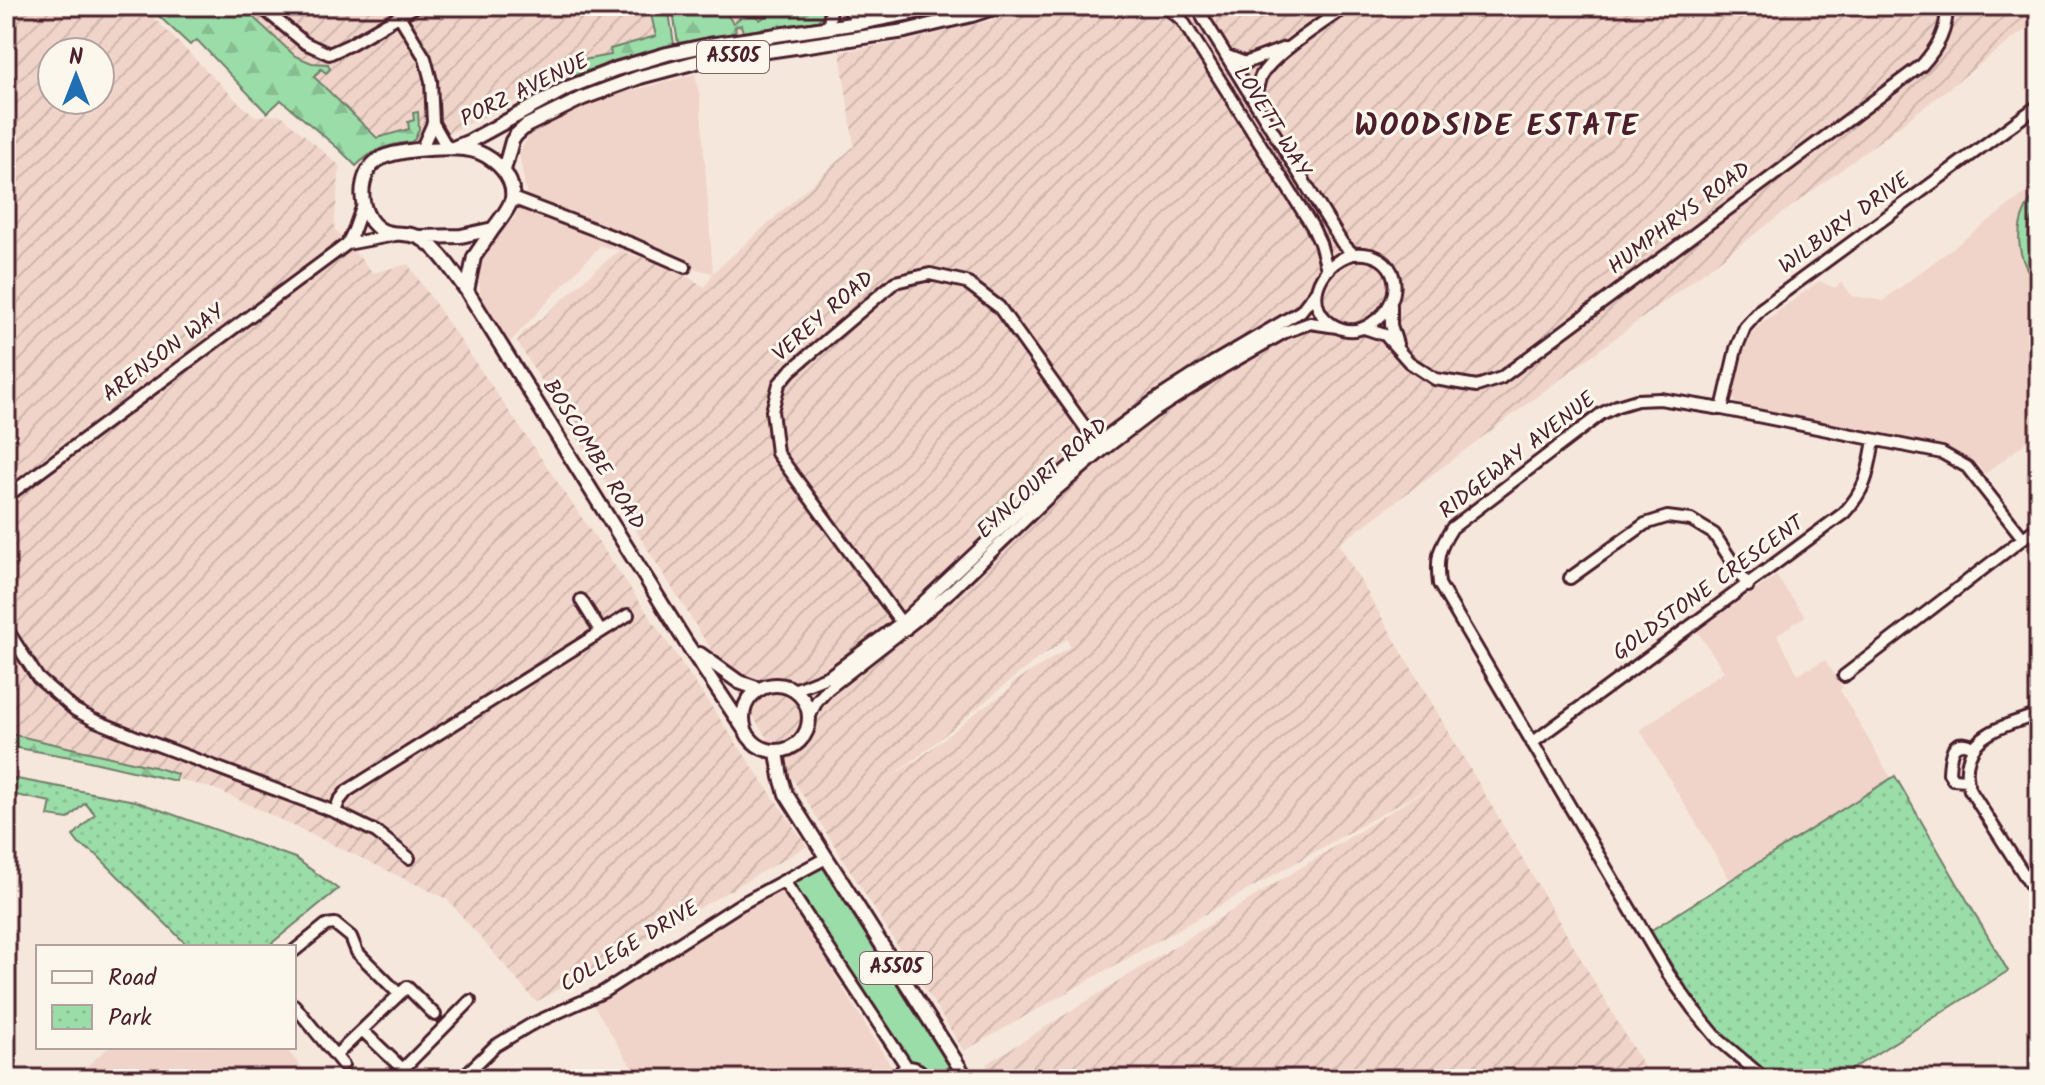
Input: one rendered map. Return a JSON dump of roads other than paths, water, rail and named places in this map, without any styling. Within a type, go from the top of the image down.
[{"type":"main road","name":"PORZ AVENUE","points":[[449,149],[470,141],[567,88],[667,54],[947,6]]},
{"type":"main road","name":"PORZ AVENUE","points":[[504,170],[512,141],[526,126],[583,98],[640,77],[700,61],[905,31],[999,6]]},
{"type":"main road","name":"A5505","points":[[363,205],[362,185],[371,166],[385,156],[421,150],[475,151],[504,170]]},
{"type":"main road","points":[[467,291],[474,257],[512,198],[504,170]]},
{"type":"main road","points":[[363,205],[378,228],[397,235],[461,236],[493,229]]},
{"type":"main road","name":"BOSCOMBE ROAD","points":[[418,237],[436,250],[467,291],[685,641],[744,729]]},
{"type":"main road","name":"BOSCOMBE ROAD","points":[[685,641],[739,682],[759,689]]},
{"type":"main road","points":[[783,685],[802,697],[807,707],[808,727],[796,745],[777,752],[757,746],[749,738],[742,718],[744,706],[759,689],[783,685]]},
{"type":"main road","name":"A5505","points":[[777,752],[786,794],[967,1079]]},
{"type":"street","points":[[260,6],[305,43],[329,54],[416,6]]},
{"type":"street","points":[[829,27],[831,6]]},
{"type":"street","points":[[847,6],[858,23]]},
{"type":"street","name":"LOVETT WAY","points":[[1165,6],[1182,20],[1312,226],[1327,269]]},
{"type":"street","name":"LOVETT WAY","points":[[1198,6],[1342,243],[1353,254]]},
{"type":"street","points":[[1256,101],[1261,76],[1291,46],[1347,6]]},
{"type":"street","name":"HUMPHRYS ROAD","points":[[1364,328],[1385,335],[1418,369],[1435,379],[1477,386],[1501,378],[1922,65],[1934,52],[1944,32],[1947,6]]},
{"type":"street","points":[[400,17],[425,58],[431,81],[433,123],[421,150]]},
{"type":"street","points":[[1227,56],[1245,63],[1291,46]]},
{"type":"street","name":"WILBURY DRIVE","points":[[1722,409],[1736,349],[1745,327],[1761,309],[2039,105]]},
{"type":"street","points":[[433,123],[449,149]]},
{"type":"street","points":[[512,198],[685,267]]},
{"type":"street","points":[[347,244],[363,205]]},
{"type":"street","name":"ARENSON WAY","points":[[6,497],[347,244],[397,235]]},
{"type":"street","points":[[1391,305],[1364,328],[1347,330],[1337,327],[1322,313],[1317,301],[1319,282],[1327,269],[1339,259],[1353,254],[1371,255],[1387,265],[1395,288],[1391,325],[1399,350]]},
{"type":"street","name":"VEREY ROAD","points":[[904,625],[777,453],[772,411],[779,384],[790,371],[895,282],[930,274],[966,282],[999,307],[1099,447]]},
{"type":"street","name":"EYNCOURT ROAD","points":[[809,717],[828,689],[904,625],[1042,490],[1155,400],[1301,311],[1317,290]]},
{"type":"street","name":"EYNCOURT ROAD","points":[[1099,447],[1222,368],[1285,332],[1310,323],[1337,327]]},
{"type":"street","name":"RIDGEWAY AVENUE","points":[[1765,1079],[1718,1039],[1694,1010],[1624,901],[1439,584],[1436,558],[1443,542],[1452,528],[1601,414],[1637,400],[1660,399],[1942,453],[1967,467],[2023,538]]},
{"type":"street","name":"GOLDSTONE CRESCENT","points":[[1532,743],[1844,513],[1859,496],[1868,473],[1874,440]]},
{"type":"street","points":[[1570,578],[1645,524],[1667,517],[1691,520],[1714,534],[1748,586]]},
{"type":"street","points":[[1844,676],[2039,526]]},
{"type":"street","points":[[581,600],[601,632]]},
{"type":"street","points":[[335,812],[347,791],[628,615]]},
{"type":"street","name":"EYNCOURT ROAD","points":[[794,690],[829,676],[904,625]]},
{"type":"street","points":[[6,628],[38,678],[75,710],[136,737],[335,812],[376,832],[409,858]]},
{"type":"street","points":[[2039,714],[1989,733],[1970,753],[1966,780],[2039,898]]},
{"type":"street","points":[[1966,780],[1953,779],[1949,773],[1953,748],[1965,743],[1974,747]]},
{"type":"street","name":"COLLEGE DRIVE","points":[[461,1079],[495,1046],[530,1025],[603,992],[739,905],[826,858]]},
{"type":"street","points":[[784,881],[907,1067]]},
{"type":"street","points":[[296,949],[326,925],[335,924],[351,937],[357,952],[399,994]]},
{"type":"street","points":[[296,1007],[339,1060],[407,987],[435,1015]]},
{"type":"street","points":[[393,1079],[470,1001]]},
{"type":"street","points":[[363,1031],[413,1079]]},
{"type":"street","points":[[897,1079],[907,1067],[917,1068],[925,1079]]},
{"type":"district","name":"WOODSIDE ESTATE","points":[[1497,127]]}]
